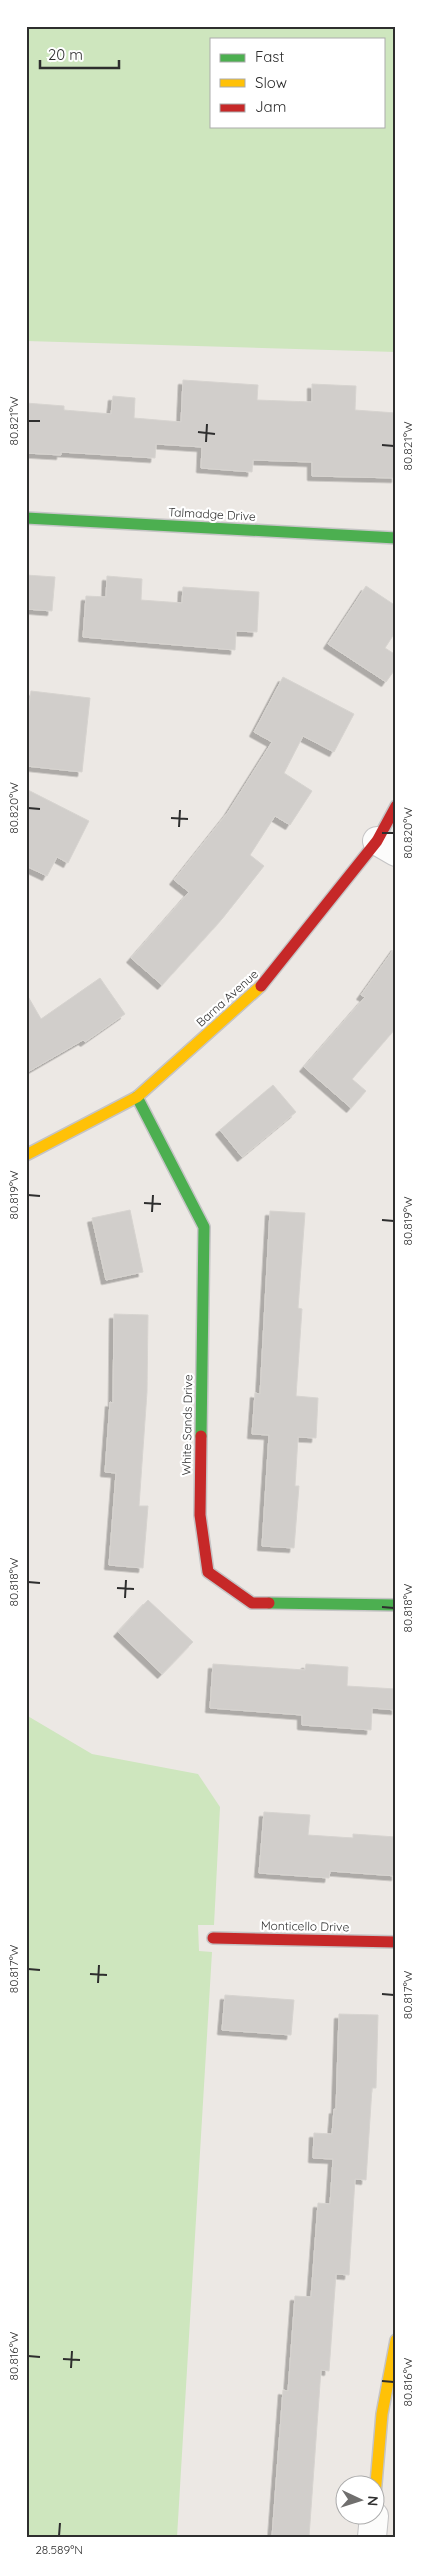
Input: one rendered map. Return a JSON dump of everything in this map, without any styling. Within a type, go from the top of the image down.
[{"type":"street","name":"Talmadge Drive","points":[[26,518],[396,538]]},
{"type":"street","name":"Barna Avenue","points":[[26,1155],[137,1097],[269,978],[386,846],[396,806]]},
{"type":"street","name":"White Sands Drive","points":[[137,1097],[204,1226],[200,1516],[208,1572],[252,1603],[396,1605]]},
{"type":"street","name":"Monticello Drive","points":[[214,1938],[396,1942]]},
{"type":"street","points":[[377,2476],[382,2414],[396,2340]]},
{"type":"green space","points":[[26,26],[396,26],[396,352],[26,341]]},
{"type":"green space","points":[[26,1715],[92,1754],[198,1774],[220,1807],[214,1925],[198,1925],[199,1951],[212,1952],[177,2537],[26,2537]]},
{"type":"building","points":[[183,380],[258,385],[257,400],[312,402],[312,384],[356,386],[355,410],[396,413],[396,478],[312,476],[312,462],[253,460],[252,472],[201,468],[202,447],[156,444],[155,458],[61,452],[61,455],[26,453],[26,403],[64,406],[64,410],[111,414],[113,396],[135,398],[134,418],[181,422]]},
{"type":"building","points":[[26,575],[55,577],[52,611],[26,609]]},
{"type":"building","points":[[107,576],[142,579],[141,600],[182,603],[183,587],[259,592],[257,632],[236,631],[235,650],[83,637],[86,596],[106,597]]},
{"type":"building","points":[[366,586],[396,606],[396,631],[385,648],[396,655],[396,668],[386,682],[328,644]]},
{"type":"building","points":[[283,677],[354,714],[334,752],[303,736],[284,773],[312,791],[290,825],[275,816],[250,855],[264,866],[222,919],[162,985],[131,958],[189,892],[174,880],[228,812],[272,742],[254,732]]},
{"type":"building","points":[[31,691],[90,698],[82,772],[26,766],[26,727]]},
{"type":"building","points":[[26,789],[89,821],[68,863],[57,857],[47,876],[26,866]]},
{"type":"building","points":[[396,946],[396,1028],[352,1079],[366,1091],[351,1108],[304,1067],[365,997],[361,995]]},
{"type":"building","points":[[100,978],[125,1014],[85,1042],[83,1040],[26,1073],[26,993],[41,1019]]},
{"type":"building","points":[[273,1085],[296,1112],[242,1157],[220,1130]]},
{"type":"building","points":[[130,1210],[143,1272],[106,1280],[92,1218]]},
{"type":"building","points":[[270,1211],[305,1213],[298,1308],[302,1309],[296,1396],[318,1398],[316,1438],[298,1437],[295,1486],[299,1486],[294,1548],[262,1546],[269,1435],[252,1434],[255,1393],[260,1394]]},
{"type":"building","points":[[114,1314],[148,1315],[147,1392],[139,1506],[148,1506],[143,1568],[109,1565],[116,1473],[105,1472],[110,1402],[113,1403]]},
{"type":"building","points":[[148,1600],[193,1642],[162,1674],[118,1632]]},
{"type":"building","points":[[213,1664],[305,1670],[306,1664],[348,1667],[347,1686],[396,1689],[396,1710],[372,1708],[371,1730],[302,1725],[302,1715],[210,1708]]},
{"type":"building","points":[[264,1812],[310,1815],[308,1835],[353,1838],[353,1834],[396,1837],[396,1876],[330,1871],[329,1878],[259,1873]]},
{"type":"building","points":[[225,1995],[294,2000],[291,2035],[222,2030]]},
{"type":"building","points":[[339,2014],[378,2015],[376,2088],[372,2088],[366,2180],[355,2179],[349,2275],[336,2274],[329,2371],[321,2370],[309,2537],[272,2537],[283,2390],[288,2391],[295,2296],[311,2297],[318,2203],[330,2204],[333,2159],[313,2158],[314,2133],[332,2134],[334,2109],[336,2110]]},
{"type":"traffic: fast","points":[[26,518],[396,538]]},
{"type":"traffic: fast","points":[[137,1097],[204,1227],[201,1436]]},
{"type":"traffic: fast","points":[[269,1603],[396,1605]]},
{"type":"traffic: slow","points":[[26,1155],[137,1097],[261,986]]},
{"type":"traffic: slow","points":[[377,2476],[382,2414],[396,2340]]},
{"type":"traffic: jam","points":[[261,986],[377,841],[396,806]]},
{"type":"traffic: jam","points":[[201,1436],[200,1515],[208,1572],[252,1603],[269,1603]]},
{"type":"traffic: jam","points":[[213,1938],[396,1942]]}]
